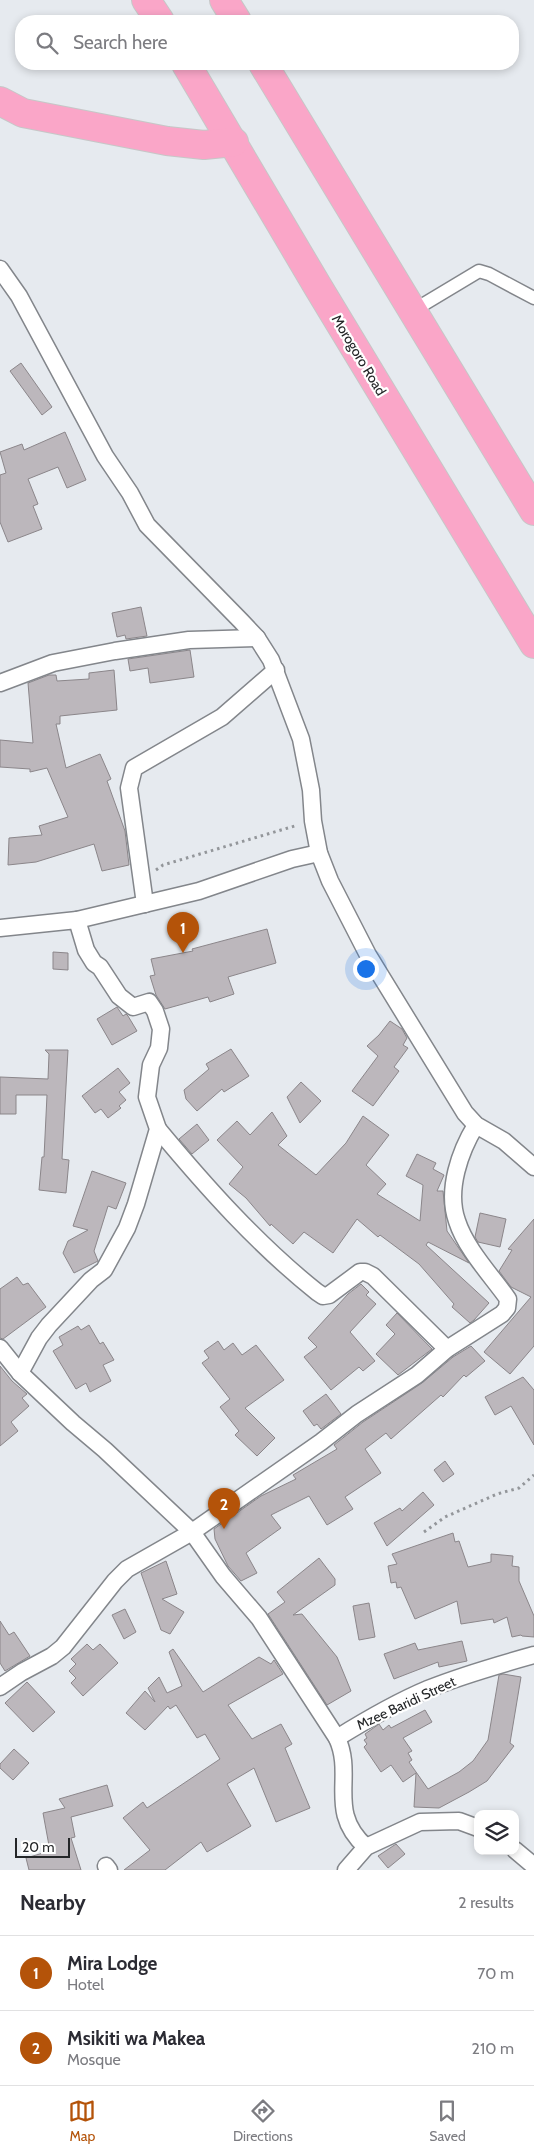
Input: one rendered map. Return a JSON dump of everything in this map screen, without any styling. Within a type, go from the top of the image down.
[{"type":"highway","points":[[146,0],[156,15]]},
{"type":"highway","points":[[224,0],[233,15]]},
{"type":"highway","name":"Morogoro Road","points":[[190,70],[318,287],[534,644]]},
{"type":"highway","points":[[267,70],[414,310],[534,511]]},
{"type":"highway","points":[[0,101],[23,113],[167,141],[204,144],[234,142]]},
{"type":"street","points":[[0,269],[19,296],[105,456],[130,493],[147,525],[257,638],[276,670],[301,739],[311,790],[313,821],[319,852],[330,881],[368,954],[465,1113],[476,1125],[504,1141],[534,1167]]},
{"type":"street","points":[[414,310],[479,272],[489,274],[534,298]]},
{"type":"street","points":[[0,683],[53,663],[115,651],[189,640],[257,638]]},
{"type":"street","points":[[145,904],[129,788],[134,768],[222,717],[276,670]]},
{"type":"street","points":[[0,928],[77,920],[145,904],[199,891],[292,859],[319,852]]},
{"type":"street","points":[[77,920],[86,950],[94,963],[107,976],[119,996],[133,1008],[149,1002],[155,1011],[161,1029],[159,1048],[151,1065],[147,1097],[158,1129],[195,1173],[275,1257],[317,1292],[323,1296],[329,1295],[360,1272],[365,1272],[373,1276],[447,1349]]},
{"type":"street","points":[[0,1687],[22,1672],[52,1656],[63,1647],[115,1581],[127,1569],[192,1532],[321,1442],[357,1414],[417,1375],[447,1349],[502,1314],[508,1299],[484,1268],[462,1232],[454,1207],[456,1173],[465,1144],[476,1125]]},
{"type":"street","points":[[20,1373],[39,1338],[49,1325],[104,1270],[114,1254],[128,1228],[158,1129]]},
{"type":"street","points":[[0,1348],[20,1373],[192,1532],[223,1576],[259,1618],[337,1738],[342,1749],[343,1810],[349,1828],[366,1847]]},
{"type":"street","name":"Mzee Baridi Street","points":[[337,1738],[364,1721],[427,1690],[474,1672],[534,1655]]},
{"type":"street","points":[[346,1870],[366,1847],[420,1822],[459,1821],[474,1827]]},
{"type":"street","points":[[519,1853],[534,1866]]},
{"type":"path","points":[[145,904],[155,870],[163,864],[313,821]]},
{"type":"path","points":[[424,1532],[445,1517],[497,1494],[519,1488],[534,1475]]},
{"type":"building","points":[[21,363],[52,407],[42,415],[10,371]]},
{"type":"building","points":[[65,432],[86,480],[67,488],[58,467],[28,479],[38,504],[33,506],[42,529],[8,542],[0,522],[0,475],[6,473],[0,452],[22,444],[24,450]]},
{"type":"building","points":[[141,607],[147,636],[126,639],[125,635],[117,637],[112,613]]},
{"type":"building","points":[[190,650],[194,677],[150,683],[148,668],[130,671],[128,659]]},
{"type":"building","points":[[114,670],[117,710],[60,716],[60,724],[56,724],[66,768],[100,754],[111,779],[107,781],[125,831],[129,865],[102,871],[94,844],[36,862],[8,865],[9,838],[42,835],[39,826],[68,817],[47,768],[30,772],[30,769],[0,767],[0,740],[33,743],[28,683],[49,675],[56,675],[57,681],[89,679],[89,673]]},
{"type":"building","points":[[267,929],[276,963],[228,977],[234,994],[210,1002],[208,997],[165,1009],[156,995],[150,976],[155,975],[151,959],[193,951],[192,949]]},
{"type":"building","points":[[53,952],[68,953],[68,970],[53,969]]},
{"type":"building","points":[[117,1007],[123,1016],[126,1014],[128,1016],[137,1031],[112,1045],[97,1019]]},
{"type":"building","points":[[390,1021],[402,1029],[407,1038],[403,1045],[408,1048],[394,1067],[399,1071],[373,1106],[352,1091],[378,1056],[367,1046]]},
{"type":"building","points":[[231,1049],[249,1076],[224,1092],[222,1089],[197,1111],[186,1099],[184,1090],[209,1069],[206,1064]]},
{"type":"building","points":[[45,1050],[68,1050],[62,1159],[69,1160],[66,1193],[39,1190],[42,1157],[44,1157],[47,1095],[16,1095],[16,1114],[0,1114],[0,1077],[48,1079],[49,1054]]},
{"type":"building","points":[[118,1068],[130,1083],[119,1092],[126,1100],[119,1106],[121,1108],[108,1118],[101,1109],[95,1113],[82,1096]]},
{"type":"building","points":[[301,1082],[321,1101],[300,1123],[287,1097]]},
{"type":"building","points":[[272,1112],[287,1136],[278,1145],[316,1175],[346,1143],[363,1116],[389,1135],[366,1165],[386,1184],[377,1194],[420,1221],[423,1185],[406,1176],[417,1154],[436,1163],[433,1169],[444,1175],[437,1191],[443,1191],[447,1231],[469,1263],[428,1242],[426,1245],[489,1303],[474,1320],[470,1323],[452,1307],[454,1304],[419,1264],[380,1235],[378,1237],[357,1219],[333,1253],[304,1232],[293,1244],[271,1224],[270,1226],[246,1198],[229,1184],[243,1167],[217,1140],[237,1121],[250,1135]]},
{"type":"building","points":[[197,1124],[209,1140],[192,1154],[179,1139]]},
{"type":"building","points":[[92,1171],[126,1183],[116,1209],[108,1206],[94,1251],[98,1261],[74,1273],[63,1253],[68,1241],[88,1230],[73,1226]]},
{"type":"building","points":[[480,1213],[506,1219],[500,1247],[478,1242],[475,1237]]},
{"type":"building","points":[[534,1219],[534,1346],[510,1374],[484,1352],[531,1297],[511,1287],[499,1271],[512,1250],[508,1249]]},
{"type":"building","points":[[17,1277],[23,1285],[28,1283],[46,1307],[3,1339],[0,1338],[0,1289]]},
{"type":"building","points":[[361,1284],[369,1292],[366,1295],[376,1304],[350,1332],[375,1361],[363,1371],[359,1367],[331,1390],[304,1357],[317,1347],[308,1338],[348,1294]]},
{"type":"building","points":[[397,1313],[432,1349],[398,1375],[376,1354],[395,1334],[386,1325]]},
{"type":"building","points":[[89,1325],[100,1344],[103,1342],[114,1360],[103,1365],[111,1381],[90,1392],[86,1383],[76,1389],[53,1351],[63,1345],[59,1337],[78,1326],[81,1330]]},
{"type":"building","points":[[218,1341],[224,1350],[233,1343],[242,1355],[256,1345],[284,1380],[245,1408],[275,1438],[257,1456],[235,1435],[239,1431],[220,1407],[230,1399],[202,1363],[209,1358],[204,1351]]},
{"type":"building","points":[[471,1346],[485,1361],[466,1377],[464,1375],[443,1397],[441,1395],[391,1439],[386,1433],[365,1449],[381,1473],[345,1497],[353,1509],[327,1525],[309,1496],[271,1515],[281,1528],[246,1553],[257,1573],[241,1581],[228,1566],[215,1539],[214,1529],[261,1496],[296,1479],[293,1475],[337,1449],[334,1445],[363,1422],[422,1383],[453,1357]]},
{"type":"building","points":[[0,1366],[12,1381],[27,1394],[22,1398],[29,1406],[11,1422],[18,1431],[0,1446]]},
{"type":"building","points":[[523,1377],[534,1390],[534,1445],[511,1406],[495,1415],[485,1397]]},
{"type":"building","points":[[326,1394],[341,1414],[321,1429],[317,1424],[314,1426],[303,1411]]},
{"type":"building","points":[[445,1461],[454,1474],[443,1482],[434,1470]]},
{"type":"building","points":[[423,1492],[434,1505],[387,1546],[374,1523],[400,1508],[402,1511]]},
{"type":"building","points":[[453,1533],[455,1542],[459,1541],[468,1567],[491,1562],[491,1554],[513,1556],[512,1566],[519,1567],[519,1581],[534,1616],[534,1637],[521,1635],[512,1637],[507,1617],[494,1623],[493,1619],[461,1624],[457,1601],[415,1619],[401,1587],[397,1588],[396,1582],[391,1583],[388,1566],[397,1564],[392,1554]]},
{"type":"building","points":[[319,1558],[335,1579],[335,1585],[293,1615],[302,1614],[337,1657],[351,1691],[327,1705],[268,1614],[285,1602],[277,1592]]},
{"type":"building","points":[[166,1561],[177,1594],[162,1599],[184,1612],[170,1634],[161,1630],[141,1573]]},
{"type":"building","points":[[369,1603],[375,1637],[359,1640],[353,1606]]},
{"type":"building","points":[[125,1609],[136,1632],[124,1639],[112,1615]]},
{"type":"building","points":[[0,1621],[9,1635],[14,1632],[30,1656],[5,1671],[0,1663]]},
{"type":"building","points":[[462,1641],[467,1661],[439,1667],[438,1662],[394,1679],[384,1654],[415,1643],[418,1650]]},
{"type":"building","points":[[87,1644],[93,1650],[100,1644],[118,1663],[83,1696],[71,1683],[76,1678],[69,1671],[76,1664],[71,1659]]},
{"type":"building","points":[[173,1649],[203,1692],[259,1657],[271,1664],[274,1660],[283,1674],[228,1705],[252,1739],[281,1724],[292,1744],[285,1748],[310,1808],[276,1822],[254,1768],[227,1784],[251,1826],[207,1852],[201,1842],[165,1870],[124,1870],[150,1850],[123,1818],[143,1802],[147,1808],[220,1759],[205,1734],[197,1738],[176,1705],[170,1709],[168,1706],[145,1730],[126,1713],[145,1691],[155,1702],[148,1688],[159,1677],[167,1693],[182,1686],[169,1652]]},
{"type":"building","points":[[499,1675],[521,1677],[510,1743],[514,1746],[487,1781],[469,1792],[439,1808],[414,1807],[416,1773],[403,1782],[391,1765],[381,1772],[364,1747],[367,1744],[364,1740],[367,1738],[365,1734],[379,1724],[383,1730],[389,1725],[391,1728],[425,1710],[432,1722],[403,1738],[412,1751],[408,1753],[412,1760],[409,1762],[428,1789],[459,1772],[473,1761],[488,1740]]},
{"type":"building","points":[[27,1682],[55,1712],[33,1732],[5,1703]]},
{"type":"building","points":[[14,1749],[29,1763],[13,1780],[0,1768],[0,1764]]},
{"type":"building","points":[[107,1785],[113,1806],[71,1817],[75,1837],[71,1838],[81,1870],[29,1870],[26,1858],[50,1851],[43,1813],[65,1808],[59,1799]]},
{"type":"building","points":[[396,1844],[405,1854],[388,1868],[378,1856]]},
{"type":"place","name":"Mira Lodge","points":[[183,953]]},
{"type":"place","name":"Msikiti wa Makea","points":[[224,1529]]}]
